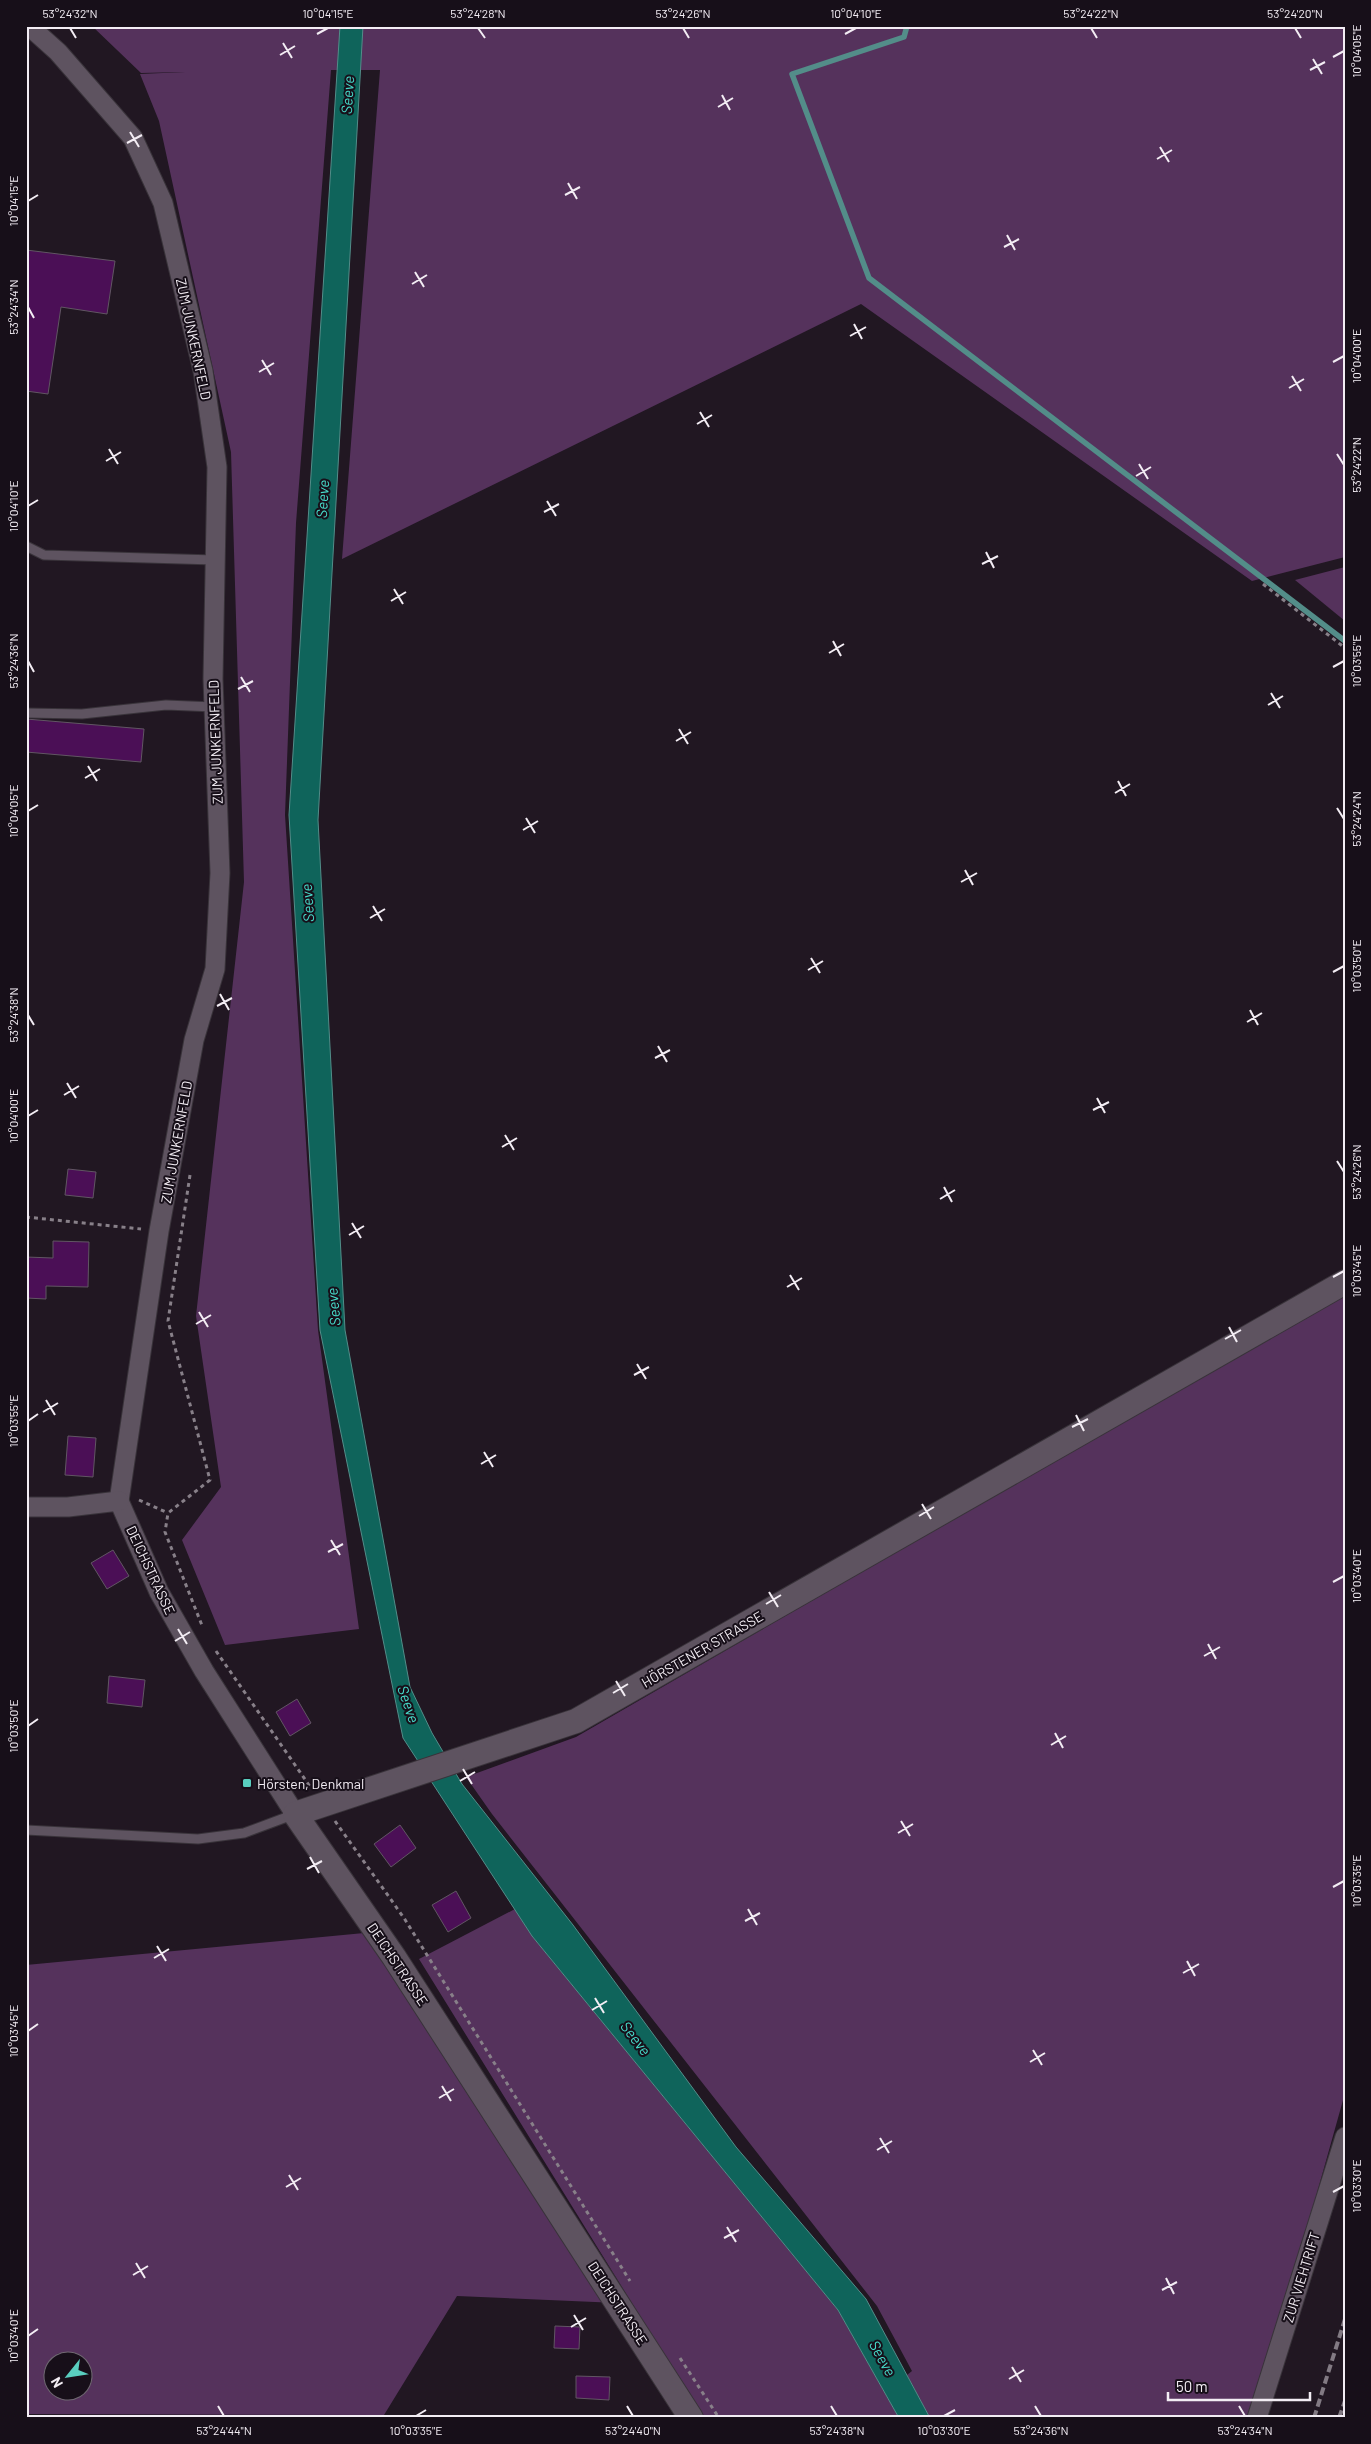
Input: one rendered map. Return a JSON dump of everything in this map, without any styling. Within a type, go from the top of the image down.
[{"type":"street","name":"ZUM JUNKERNFELD","points":[[29,26],[58,52],[133,138],[163,203],[203,371],[217,467],[214,707],[220,873],[215,969],[194,1040],[159,1231],[119,1501]]},
{"type":"street","name":"HÖRSTENER STRASSE","points":[[296,1814],[322,1795],[407,1775],[576,1721],[1345,1282]]},
{"type":"street","points":[[26,1507],[68,1507],[119,1501]]},
{"type":"street","name":"DEICHSTRASSE","points":[[119,1501],[163,1600],[204,1671],[296,1814],[394,1957],[692,2418]]},
{"type":"street","name":"ZUR VIEHTRIFT","points":[[1257,2418],[1345,2137]]},
{"type":"lane","points":[[26,546],[44,555],[215,560]]},
{"type":"lane","points":[[26,713],[82,714],[166,705],[214,707]]},
{"type":"lane","points":[[26,1830],[198,1839],[244,1833],[296,1814]]},
{"type":"path","points":[[1263,584],[1345,648]]},
{"type":"path","points":[[191,1173],[168,1321],[210,1480],[168,1513],[165,1532],[206,1636]]},
{"type":"path","points":[[26,1217],[159,1231]]},
{"type":"path","points":[[119,1501],[136,1499],[168,1513]]},
{"type":"path","points":[[212,1644],[322,1795],[335,1822],[404,1918],[636,2289]]},
{"type":"path","points":[[678,2356],[719,2418]]},
{"type":"shaded area","points":[[92,26],[1345,26],[1345,557],[1252,581],[861,304],[342,559],[380,70],[331,70],[296,523],[285,815],[318,1330],[359,1629],[225,1645],[182,1540],[221,1487],[196,1316],[244,882],[231,452],[159,121],[140,74],[185,72],[141,73]]},
{"type":"shaded area","points":[[1345,567],[1345,621],[1295,580]]},
{"type":"shaded area","points":[[1345,1292],[1345,2093],[1254,2418],[930,2418],[907,2375],[912,2371],[877,2306],[492,1814],[466,1777],[576,1737]]},
{"type":"shaded area","points":[[515,1909],[532,1936],[838,2310],[899,2418],[703,2418],[419,1959]]},
{"type":"shaded area","points":[[364,1933],[618,2303],[457,2296],[384,2415],[26,2414],[26,1965]]},
{"type":"water","name":"Seeve","points":[[340,26],[363,26],[318,820],[345,1330],[410,1687],[432,1733],[462,1784],[573,1925],[736,2147],[866,2299],[930,2418],[899,2418],[838,2310],[532,1936],[403,1738],[320,1330],[289,815]]},
{"type":"building","points":[[26,250],[115,261],[107,314],[61,307],[48,394],[26,391]]},
{"type":"building","points":[[26,719],[144,729],[141,762],[26,752]]},
{"type":"building","points":[[68,1169],[96,1172],[93,1198],[65,1195]]},
{"type":"building","points":[[53,1241],[89,1242],[88,1287],[46,1286],[46,1299],[26,1298],[26,1257],[53,1258]]},
{"type":"building","points":[[68,1436],[96,1438],[93,1477],[65,1475]]},
{"type":"building","points":[[113,1550],[129,1576],[107,1589],[91,1563]]},
{"type":"building","points":[[109,1676],[145,1680],[142,1707],[107,1703]]},
{"type":"building","points":[[297,1699],[311,1723],[290,1736],[276,1712]]},
{"type":"building","points":[[400,1825],[416,1848],[391,1867],[374,1844]]},
{"type":"building","points":[[456,1891],[471,1918],[448,1932],[432,1905]]},
{"type":"building","points":[[555,2326],[580,2327],[579,2349],[554,2348]]},
{"type":"building","points":[[576,2376],[610,2377],[609,2400],[576,2398]]},
{"type":"waterway","points":[[907,26],[904,37],[792,74],[869,278],[1345,641]]},
{"type":"railway","points":[[1314,2418],[1345,2319]]},
{"type":"railway","points":[[1339,2418],[1345,2401]]},
{"type":"place","name":"Hörsten, Denkmal","points":[[247,1783]]}]
